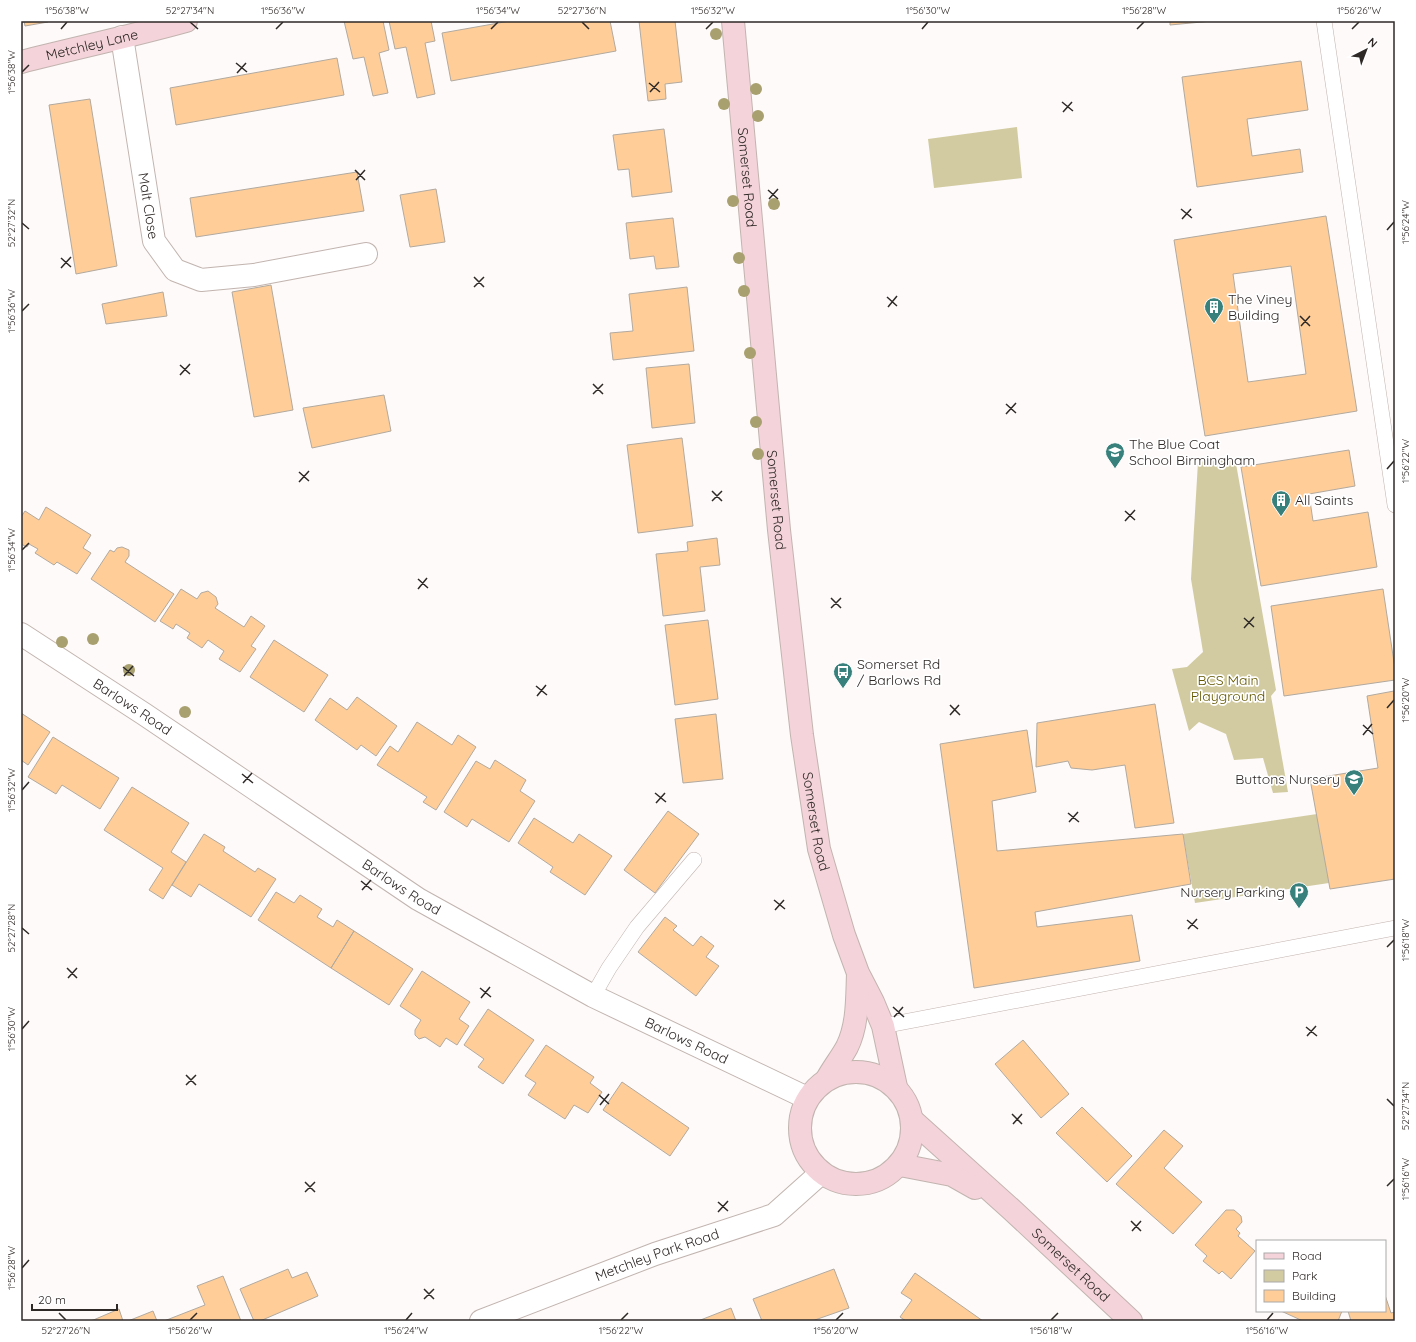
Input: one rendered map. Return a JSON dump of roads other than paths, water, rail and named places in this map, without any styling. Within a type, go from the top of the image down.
[{"type":"street","name":"Metchley Lane","points":[[21,62],[122,37],[142,27],[186,21]]},
{"type":"street","name":"Somerset Road","points":[[733,21],[779,530],[802,735],[818,848],[844,935],[858,972],[883,1026],[896,1087]]},
{"type":"street","name":"Malt Close","points":[[122,37],[154,241],[174,270],[201,280],[254,275],[366,254]]},
{"type":"street","name":"Barlows Road","points":[[21,634],[144,714],[418,899],[593,996],[807,1098]]},
{"type":"street","name":"Somerset Road","points":[[827,1079],[847,1047],[854,1028],[857,1006],[858,972]]},
{"type":"street","points":[[860,1071],[882,1077],[896,1087],[906,1101],[912,1120],[911,1143],[900,1165],[885,1177],[865,1184],[849,1184],[821,1173],[811,1163],[802,1146],[799,1132],[800,1119],[807,1098],[818,1085],[827,1079],[860,1071]]},
{"type":"street","name":"Somerset Road","points":[[912,1120],[1010,1208],[1131,1321]]},
{"type":"street","name":"Somerset Road","points":[[900,1165],[952,1175],[1010,1208]]},
{"type":"street","name":"Metchley Park Road","points":[[481,1321],[655,1254],[774,1215],[821,1173]]},
{"type":"lane","points":[[1324,21],[1395,505]]},
{"type":"lane","points":[[593,996],[609,968],[637,926],[694,860]]},
{"type":"lane","points":[[883,1026],[1395,928]]},
{"type":"place","name":"The Viney Building","points":[[1214,324]]},
{"type":"place","name":"The Blue Coat School Birmingham","points":[[1115,469]]},
{"type":"place","name":"All Saints","points":[[1281,517]]},
{"type":"place","name":"Somerset Rd / Barlows Rd","points":[[843,689]]},
{"type":"place","name":"Buttons Nursery","points":[[1354,796]]},
{"type":"place","name":"Nursery Parking","points":[[1299,909]]},
{"type":"park label","name":"BCS Main Playground","points":[[1228,688]]}]
